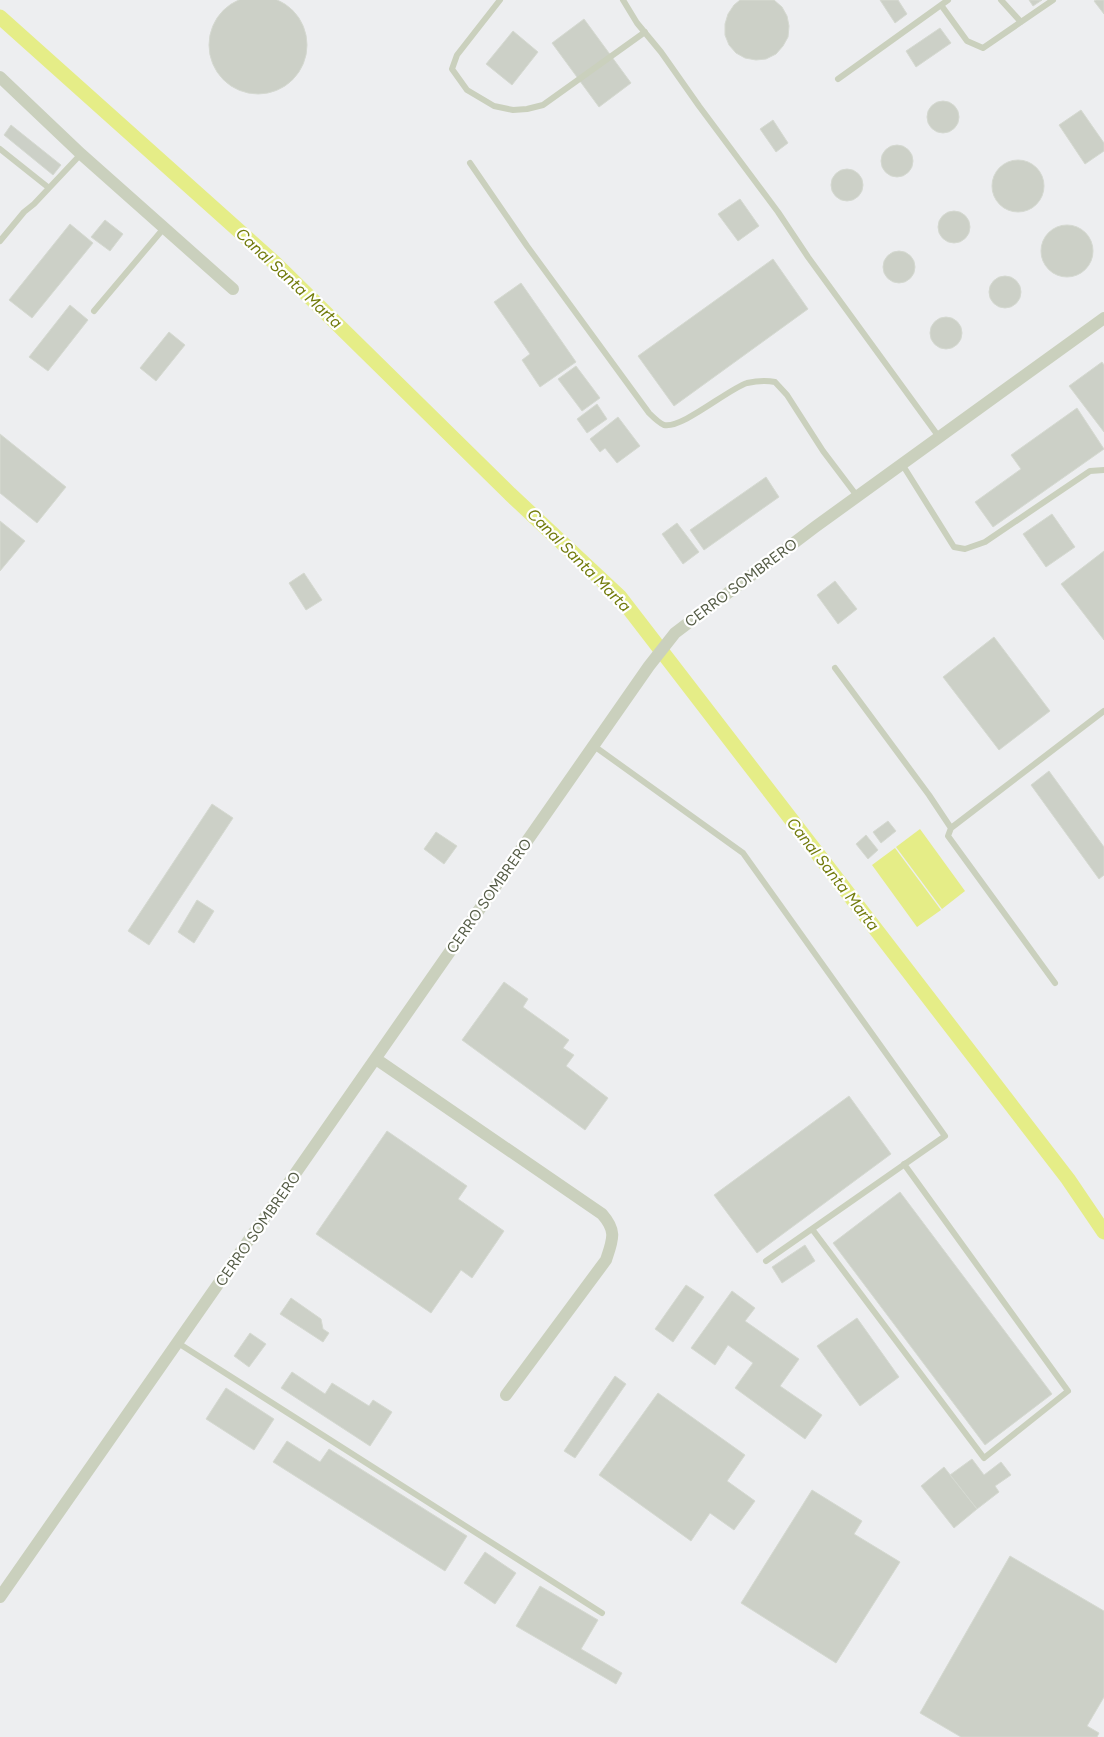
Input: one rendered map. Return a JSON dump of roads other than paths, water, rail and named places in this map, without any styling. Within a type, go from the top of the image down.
[{"type":"street","points":[[0,76],[81,154],[233,289]]},
{"type":"street","name":"CERRO SOMBRERO","points":[[0,1598],[654,660],[675,633],[857,496],[1104,318]]},
{"type":"street","points":[[376,1059],[602,1214],[611,1224],[613,1232],[606,1260],[506,1395]]},
{"type":"lane","points":[[500,0],[457,54],[452,69],[468,90],[494,106],[513,110],[543,105],[645,32]]},
{"type":"lane","points":[[623,0],[637,23],[662,52],[699,106],[778,212],[808,257],[939,437]]},
{"type":"lane","points":[[838,79],[948,0]]},
{"type":"lane","points":[[1001,0],[1021,22]]},
{"type":"lane","points":[[941,5],[967,41],[983,48],[1053,0]]},
{"type":"lane","points":[[0,149],[49,188]]},
{"type":"lane","points":[[0,241],[24,212],[34,204],[81,154]]},
{"type":"lane","points":[[470,163],[527,246],[649,413],[662,424],[670,425],[702,410],[747,384],[766,380],[775,382],[787,395],[823,451],[857,496]]},
{"type":"lane","points":[[94,311],[164,228]]},
{"type":"lane","points":[[902,464],[954,547],[965,549],[985,542],[1090,471],[1104,470]]},
{"type":"lane","points":[[835,668],[950,828]]},
{"type":"lane","points":[[1055,983],[948,836],[950,828],[1104,711]]},
{"type":"lane","points":[[594,746],[743,853],[945,1136],[766,1261]]},
{"type":"lane","points":[[812,1229],[984,1458],[1068,1391],[904,1164]]},
{"type":"lane","points":[[178,1343],[602,1613]]},
{"type":"waterway","name":"Canal Santa Marta","points":[[0,17],[276,264],[510,494],[620,597],[1068,1179],[1104,1232]]}]
